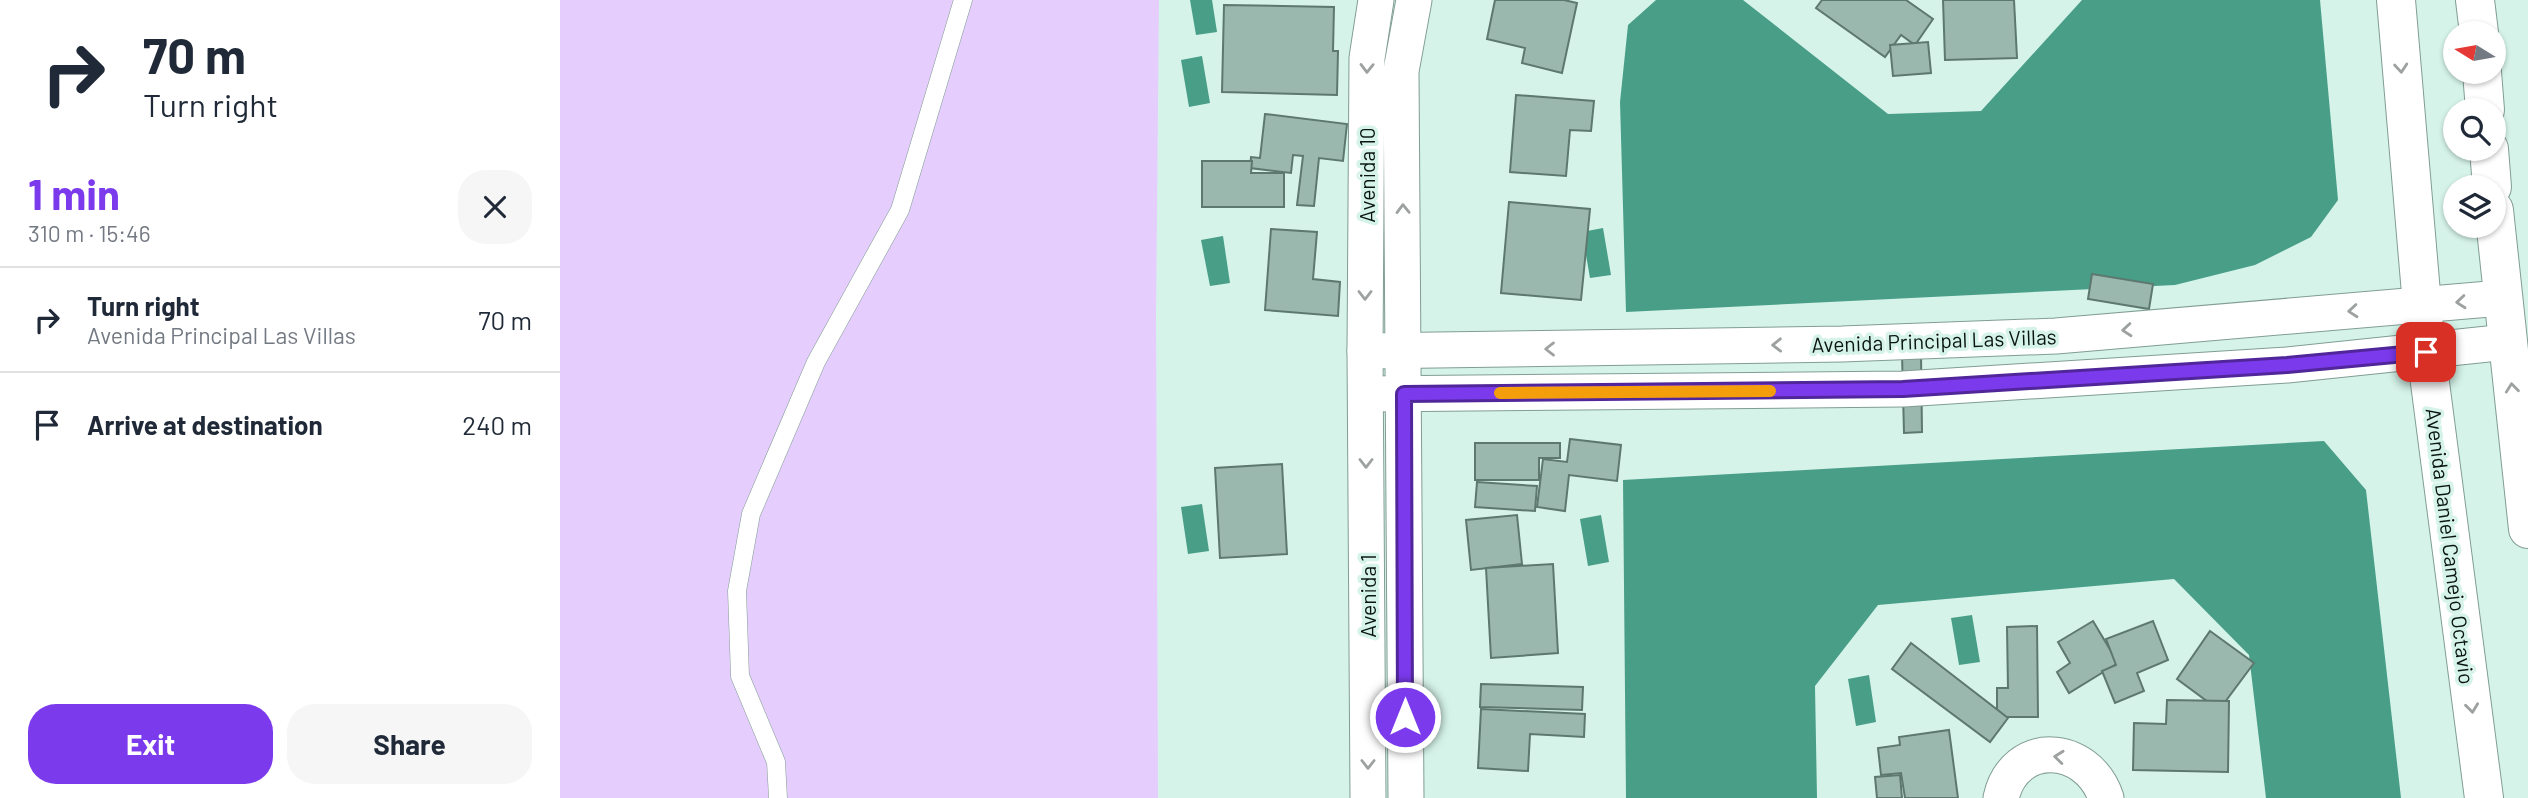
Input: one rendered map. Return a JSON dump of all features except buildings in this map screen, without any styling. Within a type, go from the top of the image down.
[{"type":"main road","name":"Avenida Daniel Camejo Octavio","points":[[2396,0],[2426,352],[2484,798]]},
{"type":"main road","points":[[2475,0],[2478,21]]},
{"type":"main road","points":[[2496,238],[2528,529]]},
{"type":"street","points":[[1375,9],[1412,12]]},
{"type":"street","name":"Avenida 10","points":[[1366,394],[1367,58],[1375,9]]},
{"type":"street","name":"Avenida 10","points":[[1404,394],[1401,71],[1412,12]]},
{"type":"street","name":"Avenida Principal Las Villas","points":[[1365,351],[1829,344],[2056,336],[2501,298]]},
{"type":"street","points":[[1366,394],[1903,389],[2287,365],[2507,342]]},
{"type":"street","name":"Avenida 1","points":[[1366,394],[1368,798]]},
{"type":"street","name":"Avenida 1","points":[[1404,394],[1406,798]]},
{"type":"street","points":[[2001,798],[2011,775],[2022,764],[2035,757],[2051,754],[2080,762],[2101,784],[2106,798]]},
{"type":"lane","points":[[778,798],[776,762],[740,676],[737,591],[751,514],[816,362],[900,210],[963,0]]},
{"type":"shaded area","points":[[560,0],[1159,0],[1156,315],[1158,798],[560,798]]},
{"type":"shaded area","points":[[1190,0],[1212,0],[1217,32],[1196,35]]},
{"type":"shaded area","points":[[1656,0],[1743,0],[1888,114],[1981,111],[2082,0],[2320,0],[2338,200],[2311,237],[2255,265],[2175,285],[1626,312],[1620,102],[1628,25]]},
{"type":"shaded area","points":[[1202,56],[1210,103],[1189,107],[1181,60]]},
{"type":"shaded area","points":[[1603,228],[1611,275],[1590,278],[1582,232]]},
{"type":"shaded area","points":[[1223,236],[1230,283],[1210,286],[1201,240]]},
{"type":"shaded area","points":[[2324,441],[2366,490],[2401,798],[2266,798],[2249,655],[2174,579],[1878,605],[1815,686],[1817,798],[1626,798],[1623,480]]},
{"type":"shaded area","points":[[1202,504],[1209,551],[1188,554],[1181,507]]},
{"type":"shaded area","points":[[1601,515],[1609,562],[1588,566],[1580,519]]},
{"type":"shaded area","points":[[1972,615],[1980,662],[1959,665],[1951,618]]},
{"type":"shaded area","points":[[1869,675],[1876,722],[1856,726],[1848,679]]},
{"type":"slow traffic","points":[[1500,393],[1770,391]]},
{"type":"route","points":[[1405,717],[1404,394],[1903,389],[2287,365],[2426,352]]}]
